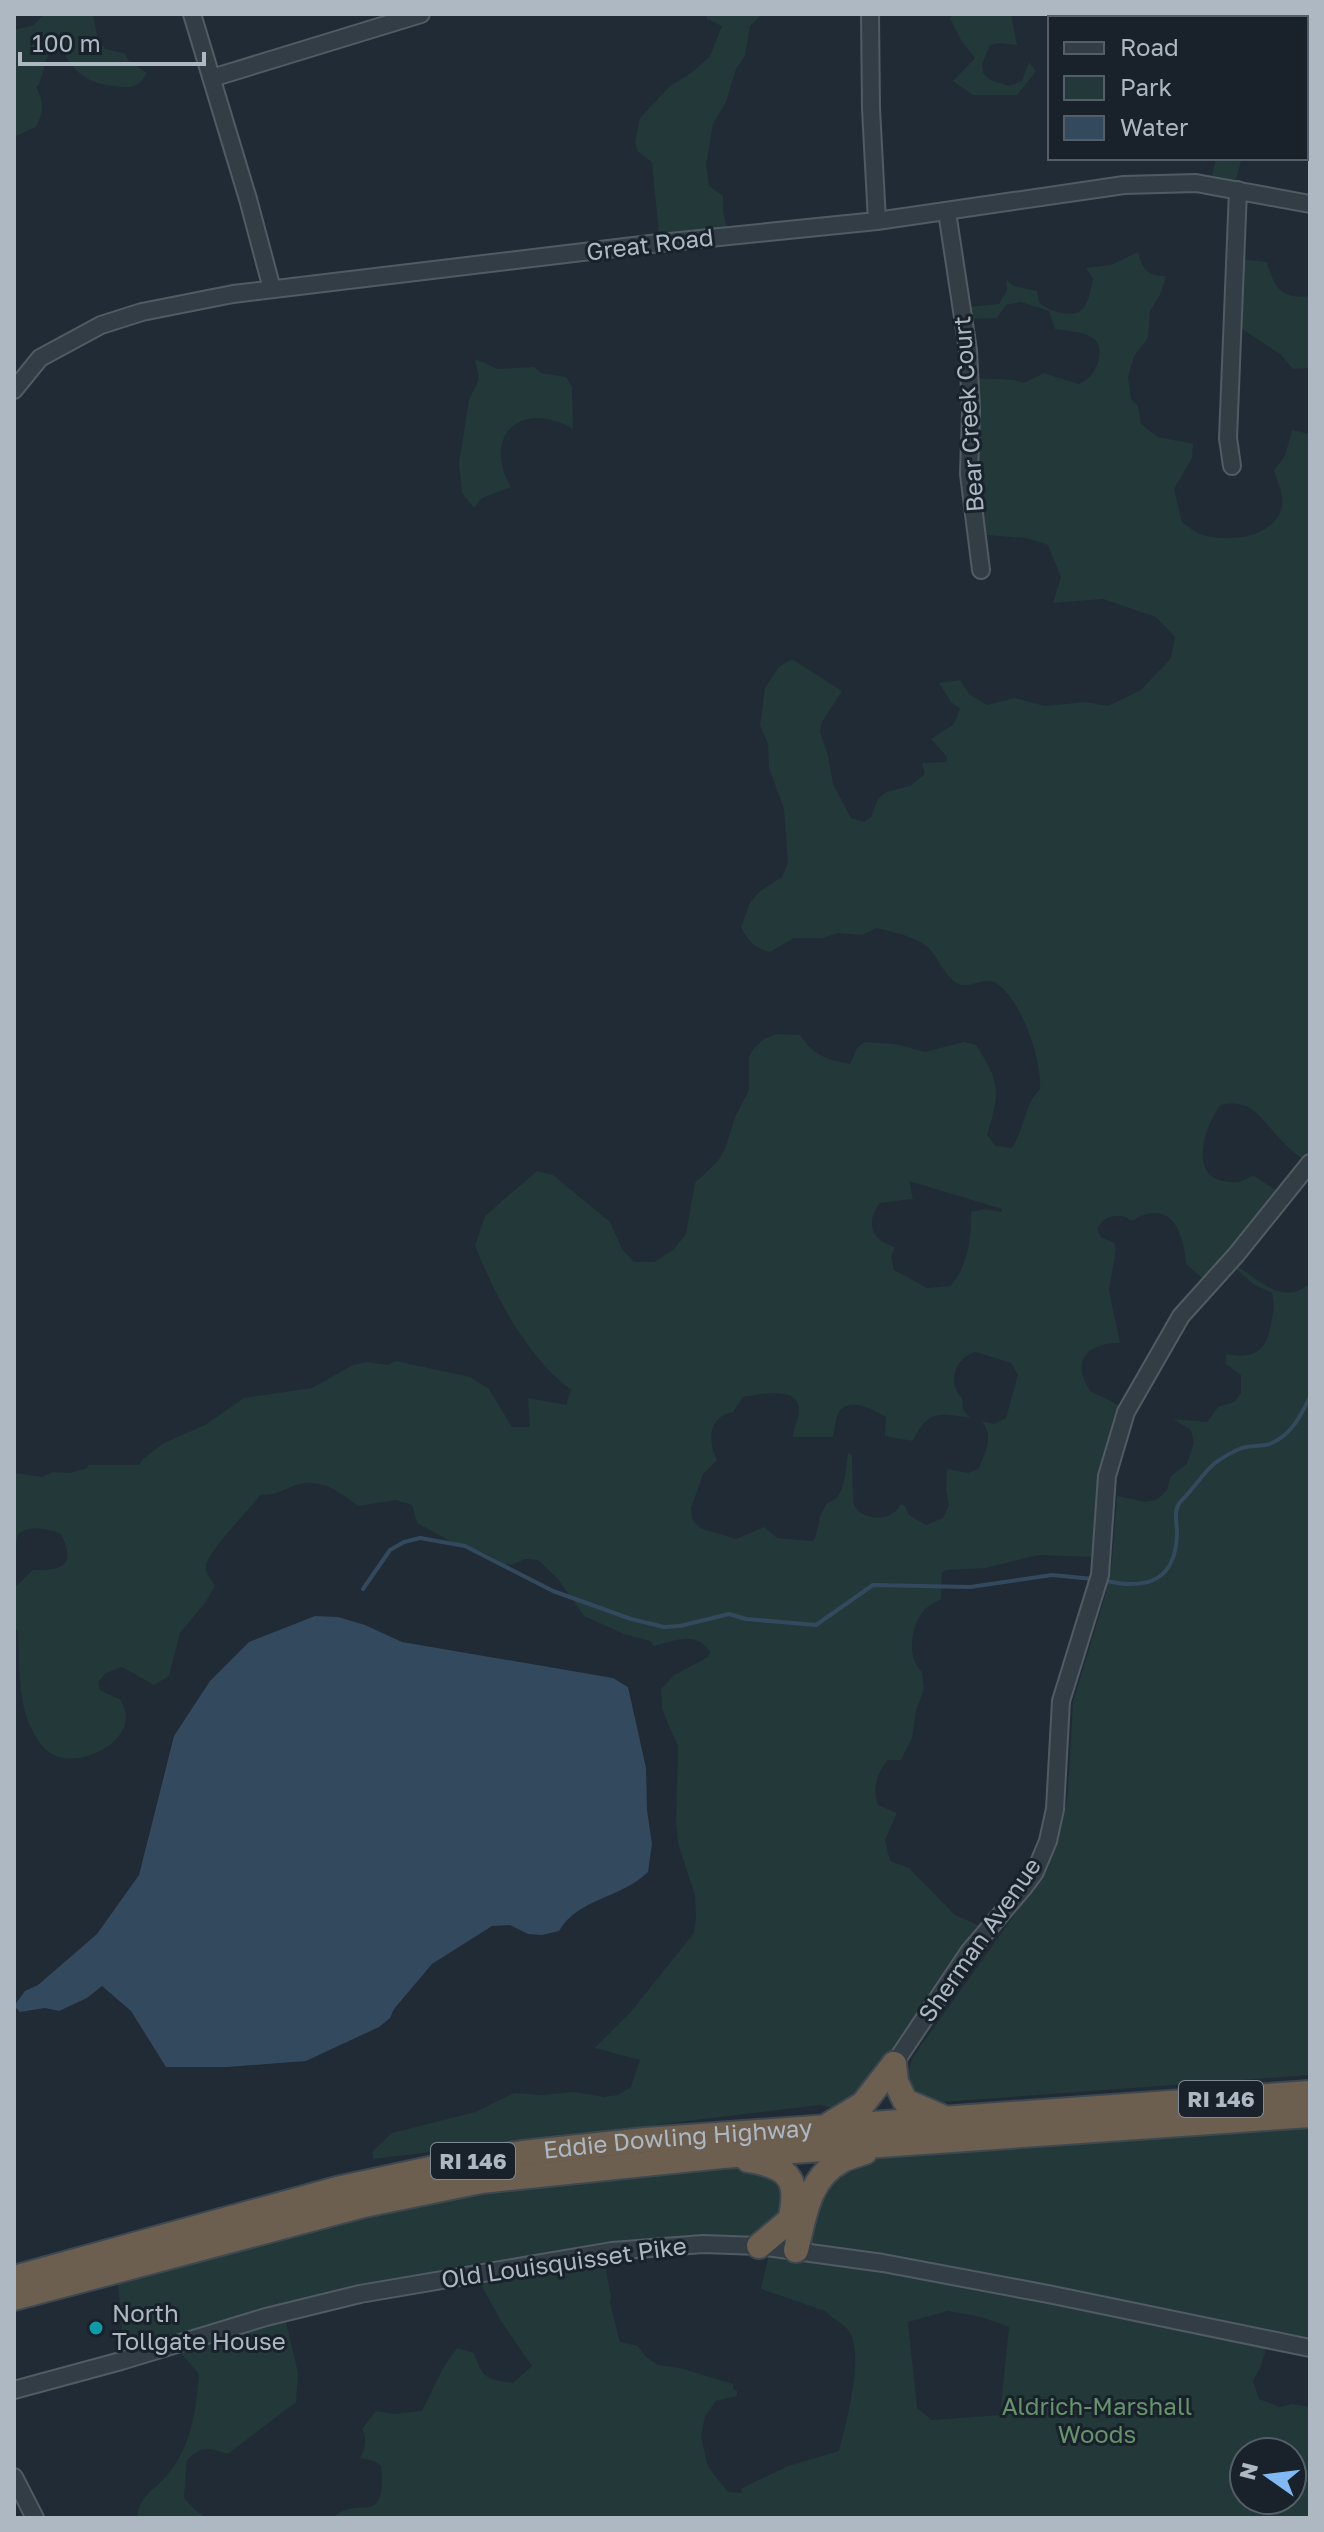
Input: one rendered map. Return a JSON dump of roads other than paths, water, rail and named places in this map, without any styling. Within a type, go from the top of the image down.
[{"type":"highway","points":[[894,2064],[896,2082],[905,2101],[946,2118]]},
{"type":"highway","points":[[826,2126],[863,2104],[894,2064]]},
{"type":"highway","name":"Eddie Dowling Highway","points":[[14,2278],[337,2189],[522,2153],[826,2126],[1310,2093]]},
{"type":"highway","name":"Eddie Dowling Highway","points":[[14,2298],[364,2205],[430,2190],[530,2174],[889,2143],[1310,2115]]},
{"type":"highway","points":[[780,2248],[821,2176],[841,2161],[889,2143]]},
{"type":"highway","points":[[722,2156],[773,2164],[791,2180],[794,2202],[780,2248]]},
{"type":"street","points":[[192,14],[272,289]]},
{"type":"street","points":[[212,78],[421,14]]},
{"type":"street","points":[[870,14],[877,221]]},
{"type":"street","name":"Great Road","points":[[14,390],[40,358],[101,325],[172,305],[272,289],[650,244],[877,221],[1148,184],[1196,183],[1310,204]]},
{"type":"street","points":[[1232,466],[1228,438],[1238,190]]},
{"type":"street","name":"Bear Creek Court","points":[[947,212],[968,350],[971,410],[969,474],[981,570]]},
{"type":"street","name":"Sherman Avenue","points":[[894,2064],[969,1952],[1035,1872],[1048,1841],[1055,1809],[1061,1701],[1100,1575],[1107,1476],[1126,1412],[1181,1316],[1236,1255],[1310,1163]]},
{"type":"street","name":"Old Louisquisset Pike","points":[[14,2390],[266,2317],[360,2294],[612,2251],[703,2244],[780,2248],[1048,2294],[1310,2348]]},
{"type":"street","points":[[14,2477],[35,2518]]},
{"type":"water","points":[[315,1616],[338,1617],[365,1625],[402,1642],[613,1678],[628,1687],[646,1768],[652,1844],[648,1872],[626,1888],[577,1912],[559,1931],[528,1934],[510,1925],[492,1926],[432,1964],[390,2018],[379,2027],[306,2061],[227,2067],[166,2067],[131,2011],[102,1986],[87,1998],[59,2011],[45,2008],[20,2012],[14,2006],[25,1991],[38,1985],[97,1934],[139,1875],[174,1736],[210,1681],[249,1642]]},
{"type":"waterway","points":[[1106,1581],[1134,1584],[1146,1582],[1165,1572],[1175,1549],[1177,1507],[1206,1471],[1242,1448],[1268,1444],[1285,1435],[1310,1397]]},
{"type":"waterway","points":[[363,1589],[390,1550],[420,1538],[465,1546],[553,1591],[631,1619],[664,1627],[729,1614],[746,1619],[816,1625],[873,1585],[970,1587],[1052,1575],[1093,1579]]},
{"type":"place","name":"North Tollgate House","points":[[96,2328]]},
{"type":"park label","name":"Aldrich-Marshall Woods","points":[[1097,2421]]}]
